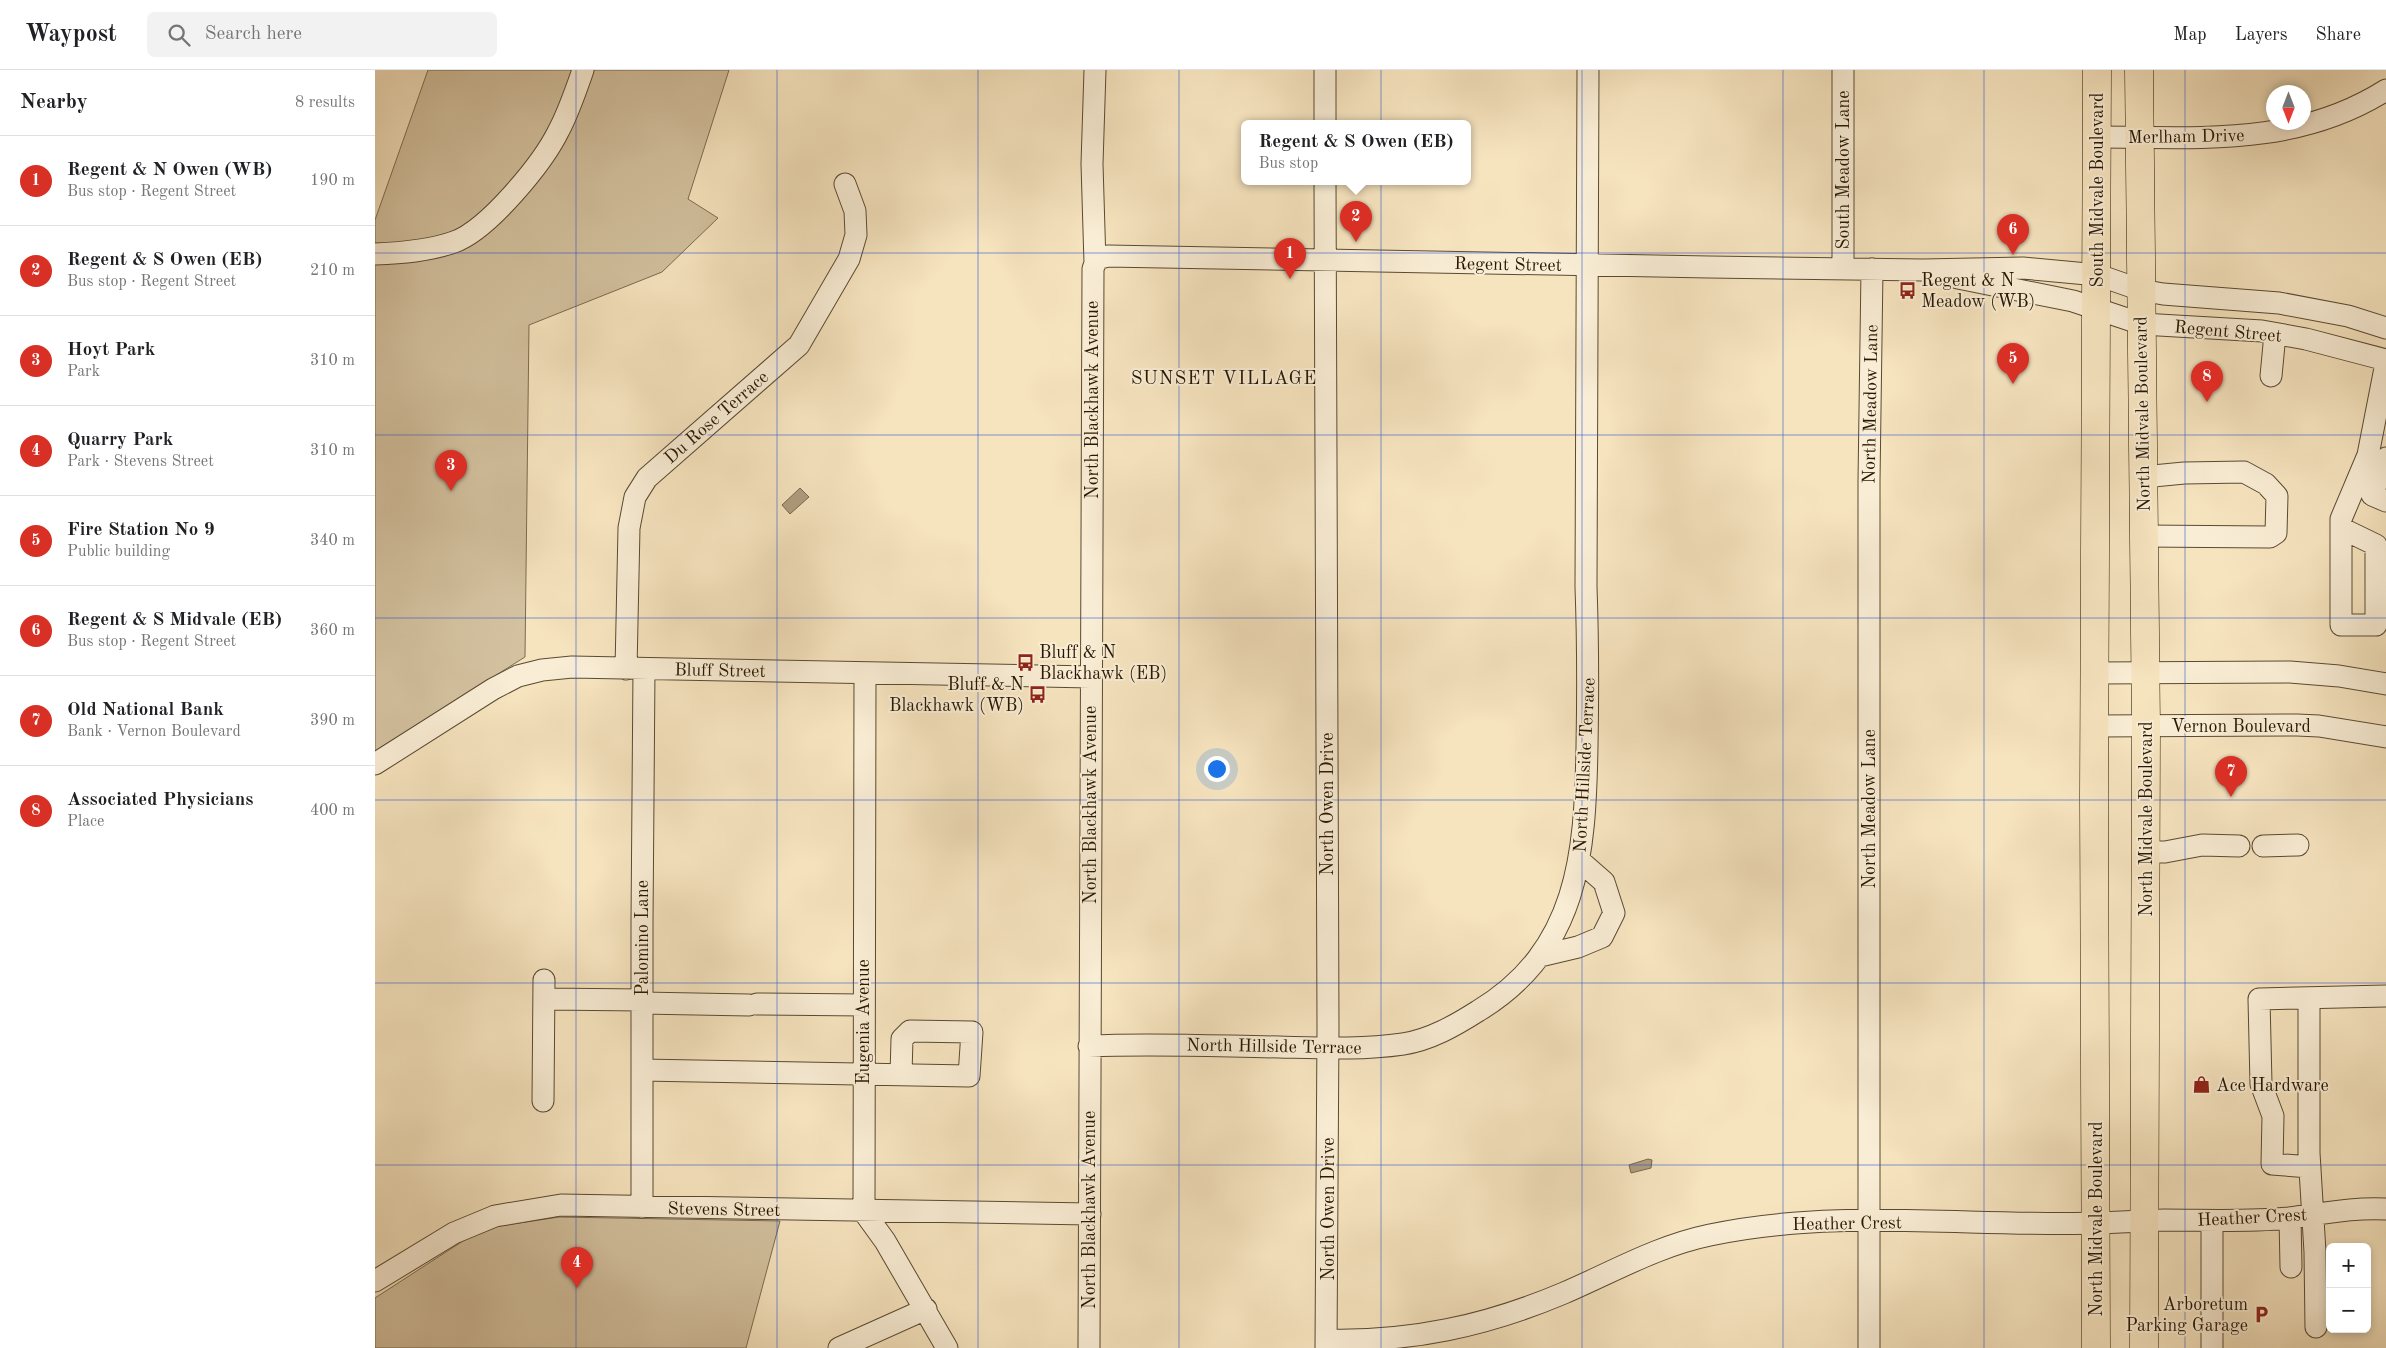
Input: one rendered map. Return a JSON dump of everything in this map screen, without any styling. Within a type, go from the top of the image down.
[{"type":"main road","name":"South Midvale Boulevard","points":[[2097,70],[2097,310]]},
{"type":"main road","points":[[2139,70],[2141,290]]},
{"type":"main road","name":"North Midvale Boulevard","points":[[2141,290],[2146,726],[2144,1348]]},
{"type":"main road","name":"North Midvale Boulevard","points":[[2096,1348],[2095,673],[2097,310]]},
{"type":"street","points":[[375,254],[403,253],[455,242],[479,226],[501,207],[545,152],[559,131],[583,70]]},
{"type":"street","name":"North Blackhawk Avenue","points":[[1089,1348],[1093,269],[1095,263],[1092,164],[1095,70]]},
{"type":"street","points":[[1325,70],[1325,120]]},
{"type":"street","name":"North Hillside Terrace","points":[[1089,1046],[1130,1044],[1328,1050],[1406,1044],[1440,1032],[1491,1004],[1521,978],[1541,956],[1562,920],[1573,892],[1580,861],[1587,782],[1589,670],[1586,587],[1587,70]]},
{"type":"street","name":"South Meadow Lane","points":[[1843,70],[1843,269]]},
{"type":"street","name":"Merlham Drive","points":[[2098,138],[2224,139],[2265,134],[2326,119],[2373,98],[2386,90]]},
{"type":"street","name":"Du Rose Terrace","points":[[635,669],[629,528],[635,497],[647,478],[799,344],[849,258],[856,234],[855,212],[845,184]]},
{"type":"street","name":"North Owen Drive","points":[[1325,185],[1328,1050],[1327,1344]]},
{"type":"street","name":"Regent Street","points":[[1095,263],[1100,258],[1108,256],[1843,269],[2023,268],[2098,275],[2141,290],[2163,294],[2279,303],[2348,316],[2386,328]]},
{"type":"street","name":"North Meadow Lane","points":[[1869,1348],[1869,471],[1872,269]]},
{"type":"street","name":"Regent Street","points":[[1923,270],[2073,301],[2141,324],[2236,329],[2275,334],[2306,339],[2386,361]]},
{"type":"street","points":[[2271,376],[2275,334]]},
{"type":"street","points":[[2341,528],[2341,519],[2367,455],[2386,361]]},
{"type":"street","points":[[2386,458],[2373,496],[2386,501]]},
{"type":"street","points":[[2143,477],[2184,473],[2244,472],[2266,484],[2277,496],[2276,533],[2269,537],[2144,536]]},
{"type":"street","name":"Bluff Street","points":[[375,764],[493,689],[518,676],[542,670],[572,667],[1091,677]]},
{"type":"street","name":"Palomino Lane","points":[[635,669],[642,996],[642,1207]]},
{"type":"street","points":[[2095,673],[2290,672],[2339,676],[2386,684]]},
{"type":"street","name":"Eugenia Avenue","points":[[864,1212],[865,673]]},
{"type":"street","name":"Vernon Boulevard","points":[[2095,726],[2319,726],[2386,737]]},
{"type":"street","points":[[2146,852],[2165,852],[2202,845],[2239,846]]},
{"type":"street","points":[[2263,846],[2298,845]]},
{"type":"street","points":[[1541,956],[1578,947],[1602,936],[1615,913],[1603,882],[1580,861]]},
{"type":"street","points":[[543,1101],[544,989],[753,1005],[864,1005]]},
{"type":"street","points":[[2310,1167],[2272,1164],[2273,1116],[2261,1084],[2259,998],[2386,996]]},
{"type":"street","points":[[2309,998],[2310,1167],[2316,1327]]},
{"type":"street","points":[[642,1070],[901,1074]]},
{"type":"street","name":"Stevens Street","points":[[375,1281],[454,1233],[495,1216],[561,1205],[864,1212],[1090,1214]]},
{"type":"street","name":"Heather Crest","points":[[1327,1344],[1426,1334],[1485,1322],[1560,1295],[1644,1255],[1709,1235],[1772,1224],[1868,1221],[2097,1223],[2290,1218],[2313,1213],[2344,1210],[2386,1209]]},
{"type":"street","points":[[864,1212],[885,1241],[947,1348]]},
{"type":"street","points":[[2290,1218],[2291,1267]]},
{"type":"street","points":[[2212,1220],[2212,1348]]},
{"type":"street","points":[[839,1348],[926,1309]]},
{"type":"shaded area","points":[[428,70],[729,70],[688,199],[718,218],[662,272],[529,325],[525,657],[375,751],[375,220]]},
{"type":"shaded area","points":[[800,488],[809,497],[790,514],[782,505]]},
{"type":"shaded area","points":[[1648,1159],[1652,1160],[1651,1168],[1631,1173],[1629,1165]]},
{"type":"shaded area","points":[[559,1217],[780,1221],[746,1348],[375,1348],[375,1298],[466,1239],[499,1226]]},
{"type":"place","name":"Regent & S Owen (EB)","points":[[1356,242]]},
{"type":"place","name":"Regent & S Midvale (EB)","points":[[2013,255]]},
{"type":"place","name":"Regent & N Owen (WB)","points":[[1290,279]]},
{"type":"place","name":"Regent & N Meadow (WB)","points":[[1907,290]]},
{"type":"place","name":"Fire Station No 9","points":[[2013,384]]},
{"type":"place","name":"Associated Physicians","points":[[2207,402]]},
{"type":"place","name":"Hoyt Park","points":[[451,491]]},
{"type":"place","name":"Bluff & N Blackhawk (EB)","points":[[1025,662]]},
{"type":"place","name":"Bluff & N Blackhawk (WB)","points":[[1038,694]]},
{"type":"place","name":"Old National Bank","points":[[2231,797]]},
{"type":"place","name":"Ace Hardware","points":[[2202,1085]]},
{"type":"place","name":"Quarry Park","points":[[577,1288]]},
{"type":"place","name":"Arboretum Parking Garage","points":[[2262,1314]]},
{"type":"district","name":"SUNSET VILLAGE","points":[[1224,377]]}]
